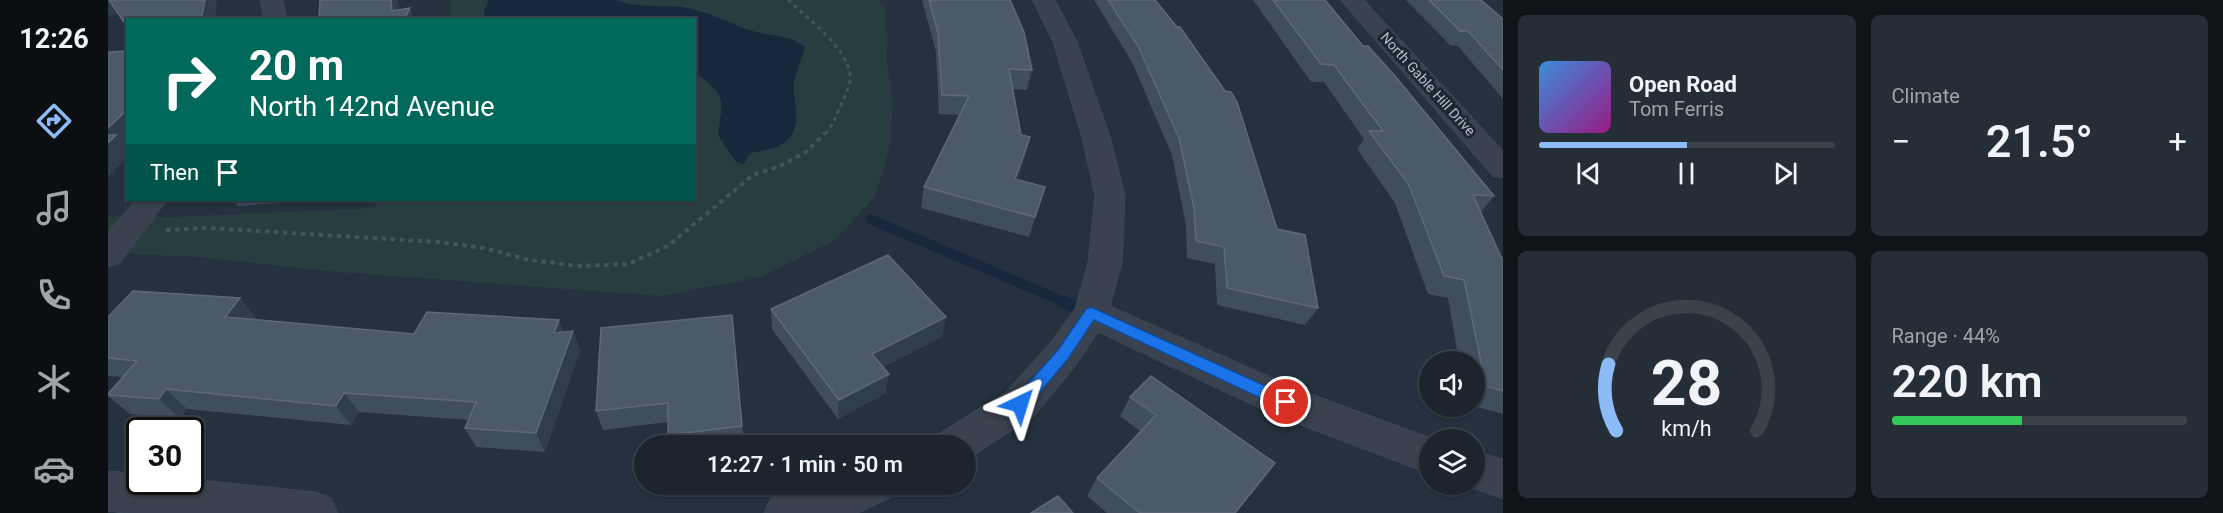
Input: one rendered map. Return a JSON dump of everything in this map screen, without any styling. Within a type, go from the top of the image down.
[{"type":"street","points":[[272,0],[276,18]]},
{"type":"street","points":[[971,435],[1020,404],[1063,354],[1091,313],[1105,263],[1110,196],[1096,136],[1065,42],[1044,0]]},
{"type":"street","name":"North Gable Hill Drive","points":[[1352,0],[1503,169]]},
{"type":"street","points":[[117,243],[151,201]]},
{"type":"street","points":[[1091,313],[1286,402],[1419,452]]},
{"type":"street","points":[[1485,473],[1503,479]]},
{"type":"street","points":[[108,491],[316,513]]},
{"type":"street","points":[[786,513],[851,495]]},
{"type":"path","points":[[117,243],[208,228],[438,242],[484,248],[529,260],[579,266],[627,264],[668,246],[753,175],[780,166],[806,152],[829,130],[850,79],[846,62],[834,44],[788,0]]},
{"type":"green space","points":[[450,0],[879,0],[886,8],[887,62],[893,104],[889,150],[875,197],[834,241],[761,277],[661,296],[338,272],[196,257],[108,253],[108,216],[173,217],[374,208],[378,201],[696,201],[696,18],[450,18]]},
{"type":"water","points":[[489,0],[616,0],[640,5],[690,9],[752,31],[793,40],[805,47],[794,83],[796,123],[784,143],[777,147],[750,153],[744,164],[736,162],[718,135],[721,105],[718,93],[696,73],[696,18],[486,18],[484,12]]},
{"type":"building","points":[[109,0],[205,0],[201,18],[126,18],[126,25]]},
{"type":"building","points":[[320,0],[391,0],[392,11],[410,8],[405,18],[319,18]]},
{"type":"building","points":[[929,0],[1010,0],[1024,32],[1032,70],[1009,69],[1021,135],[1030,137],[1015,179],[1045,187],[1035,217],[924,187],[969,96],[942,95],[938,33]]},
{"type":"building","points":[[1108,0],[1155,0],[1177,27],[1180,27],[1225,91],[1231,92],[1237,102],[1277,229],[1305,235],[1318,308],[1227,288],[1224,247],[1196,241],[1194,208],[1179,138],[1138,46]]},
{"type":"building","points":[[1273,0],[1325,0],[1363,46],[1368,46],[1395,76],[1494,196],[1473,195],[1503,258],[1503,391],[1486,386],[1485,351],[1479,351],[1464,280],[1444,276],[1409,185],[1369,131],[1383,131],[1334,65],[1321,64]]},
{"type":"building","points":[[1429,0],[1481,0],[1503,19],[1503,70],[1468,31],[1460,31]]},
{"type":"building","points":[[126,51],[126,111],[108,128],[108,52]]},
{"type":"building","points":[[108,135],[116,135],[108,143]]},
{"type":"building","points":[[888,255],[946,317],[872,354],[889,374],[839,400],[771,309]]},
{"type":"building","points":[[133,291],[240,298],[225,317],[414,334],[427,312],[559,320],[554,333],[573,331],[536,433],[465,428],[476,402],[344,393],[336,406],[166,389],[159,399],[108,395],[137,361],[108,358],[108,317]]},
{"type":"building","points":[[732,315],[742,426],[668,435],[668,403],[596,411],[601,328]]},
{"type":"building","points":[[1151,376],[1275,463],[1235,513],[1140,513],[1097,478],[1156,415],[1130,397]]},
{"type":"building","points":[[1058,496],[1073,513],[1031,513]]},
{"type":"waterway","points":[[870,219],[1067,303]]},
{"type":"waterway","points":[[1064,302],[1088,312]]},
{"type":"route","points":[[1020,404],[1063,354],[1091,313],[1286,402]]}]
